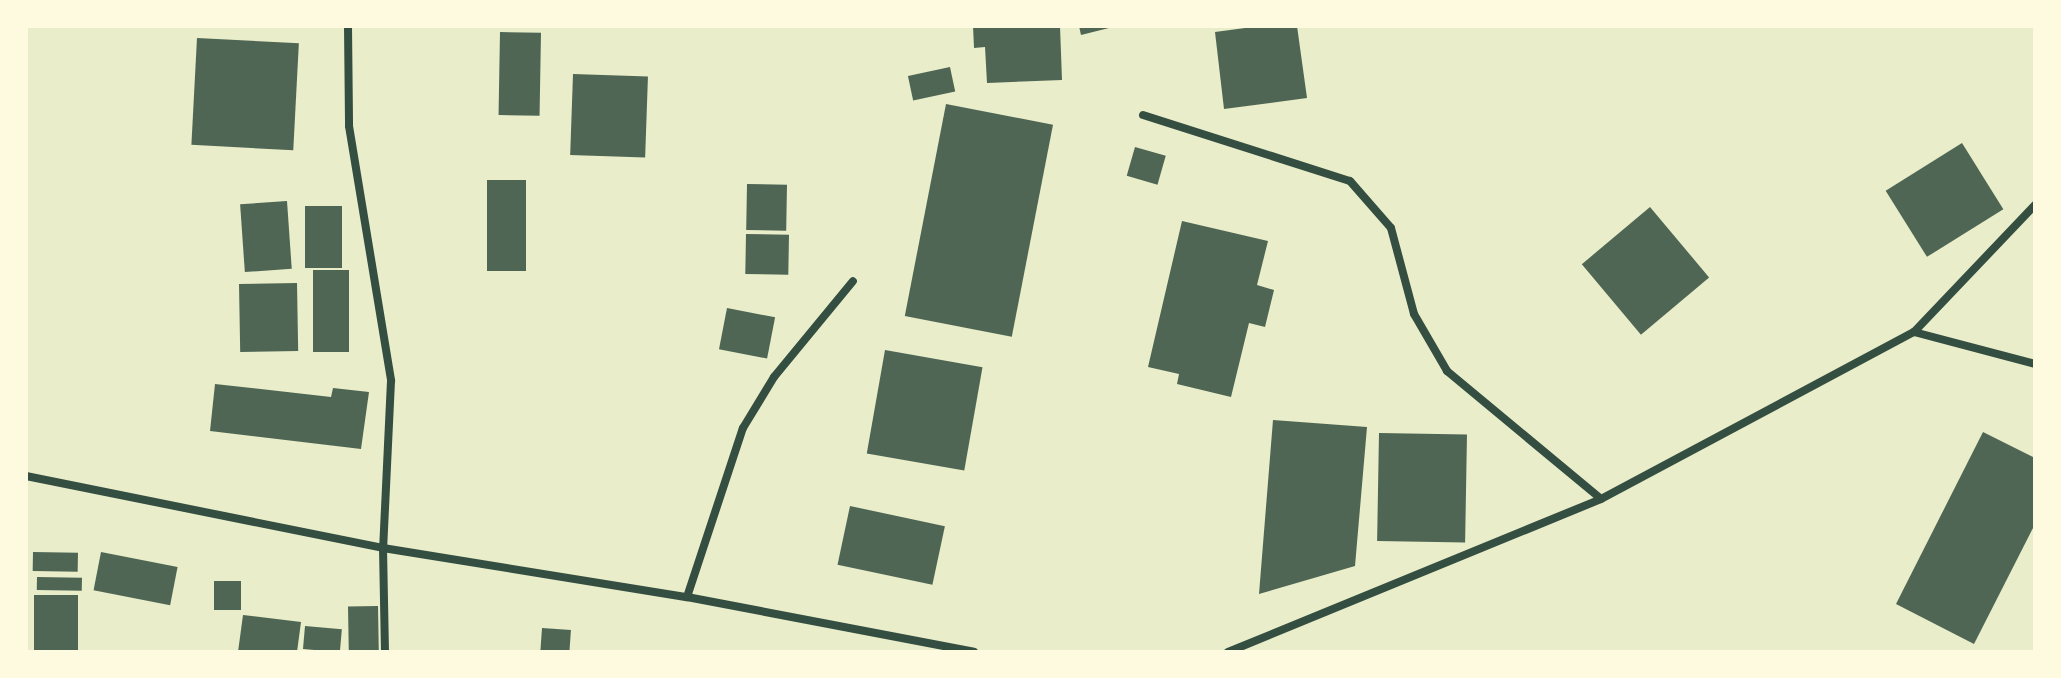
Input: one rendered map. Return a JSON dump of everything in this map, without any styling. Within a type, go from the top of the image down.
[{"type":"street","points":[[348,26],[349,126],[391,381],[383,548],[385,652]]},
{"type":"street","points":[[1143,115],[1350,181],[1391,228],[1414,314],[1447,371],[1601,499]]},
{"type":"street","points":[[1228,652],[1601,499],[1914,332],[2035,205]]},
{"type":"street","points":[[687,597],[743,428],[774,377],[853,281]]},
{"type":"street","points":[[1914,332],[2035,364]]},
{"type":"street","points":[[26,476],[383,548],[687,597],[974,652]]},
{"type":"building","points":[[973,26],[1060,26],[1062,80],[987,83],[985,47],[974,48]]},
{"type":"building","points":[[1079,26],[1112,26],[1113,27],[1081,35]]},
{"type":"building","points":[[1260,26],[1297,26],[1307,98],[1224,109],[1215,32]]},
{"type":"building","points":[[500,32],[541,33],[540,116],[499,115]]},
{"type":"building","points":[[197,38],[299,43],[293,150],[191,145]]},
{"type":"building","points":[[950,67],[955,91],[913,100],[908,76]]},
{"type":"building","points":[[573,74],[648,77],[645,158],[570,155]]},
{"type":"building","points":[[946,104],[1053,125],[1012,337],[905,316]]},
{"type":"building","points":[[1962,143],[2003,209],[1927,257],[1886,191]]},
{"type":"building","points":[[1135,147],[1166,156],[1157,185],[1127,176]]},
{"type":"building","points":[[487,180],[526,180],[526,271],[487,271]]},
{"type":"building","points":[[747,184],[787,185],[786,231],[746,230]]},
{"type":"building","points":[[287,201],[292,269],[245,272],[240,204]]},
{"type":"building","points":[[305,206],[342,206],[342,268],[305,268]]},
{"type":"building","points":[[1650,207],[1709,277],[1641,335],[1582,264]]},
{"type":"building","points":[[1182,221],[1268,241],[1257,285],[1274,290],[1265,327],[1249,323],[1231,397],[1177,384],[1179,374],[1148,367]]},
{"type":"building","points":[[746,234],[789,235],[788,275],[745,274]]},
{"type":"building","points":[[313,270],[349,270],[349,352],[313,352]]},
{"type":"building","points":[[297,283],[298,351],[240,352],[239,284]]},
{"type":"building","points":[[727,308],[775,317],[767,359],[719,349]]},
{"type":"building","points":[[885,350],[982,367],[964,471],[867,453]]},
{"type":"building","points":[[215,384],[331,397],[333,388],[369,392],[361,449],[210,431]]},
{"type":"building","points":[[1273,420],[1367,427],[1355,566],[1259,594]]},
{"type":"building","points":[[1983,432],[2035,458],[2035,524],[1974,644],[1896,604]]},
{"type":"building","points":[[1379,433],[1467,435],[1465,543],[1377,541]]},
{"type":"building","points":[[850,506],[945,526],[932,585],[838,565]]},
{"type":"building","points":[[33,552],[78,553],[78,572],[33,571]]},
{"type":"building","points":[[101,552],[178,567],[170,605],[94,590]]},
{"type":"building","points":[[37,577],[82,578],[82,591],[37,590]]},
{"type":"building","points":[[214,581],[241,581],[241,610],[214,610]]},
{"type":"building","points":[[34,595],[78,595],[78,652],[34,652]]},
{"type":"building","points":[[378,606],[379,651],[349,652],[348,607]]},
{"type":"building","points":[[243,615],[301,622],[297,652],[238,652]]},
{"type":"building","points":[[305,626],[342,629],[340,652],[303,649]]},
{"type":"building","points":[[542,628],[571,630],[569,652],[540,652]]}]
